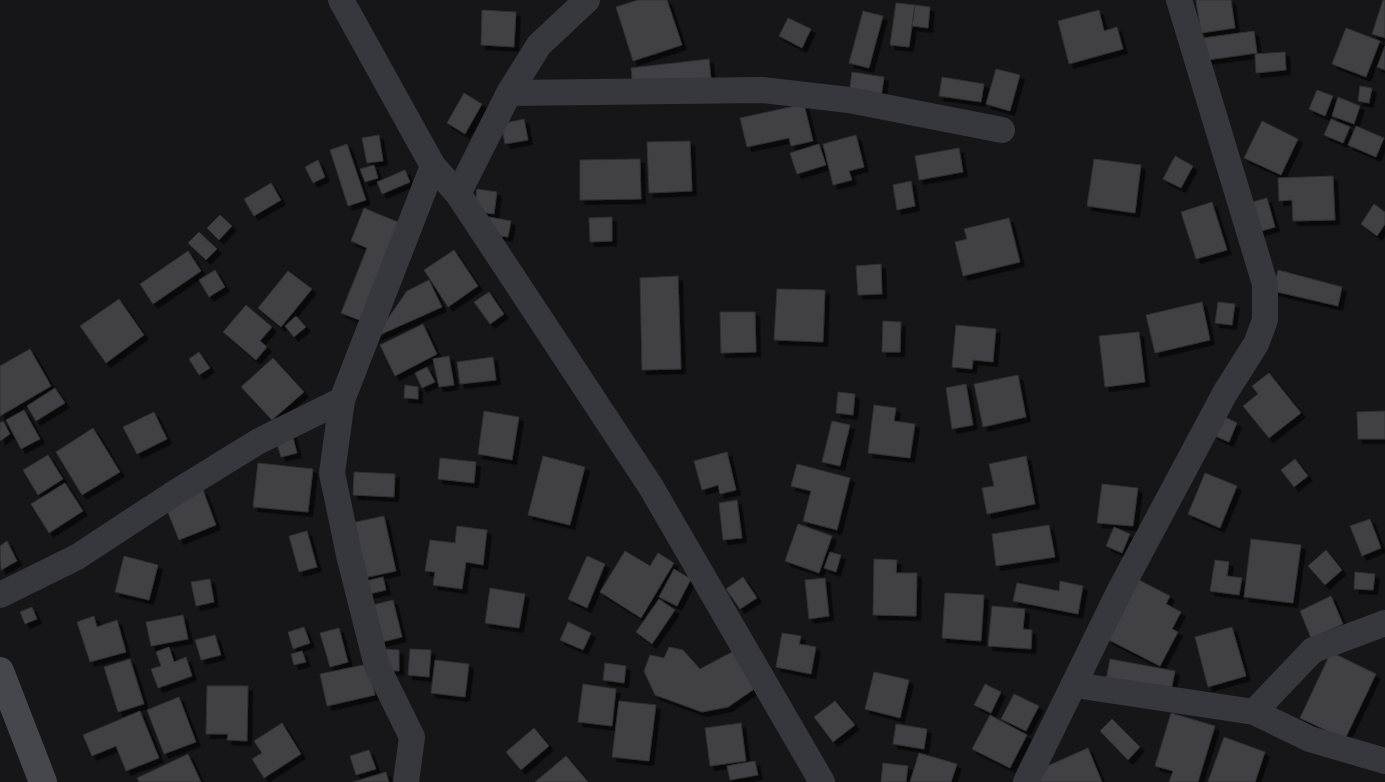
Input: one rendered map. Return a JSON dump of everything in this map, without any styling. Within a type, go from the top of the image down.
[{"type":"main road","points":[[0,671],[43,782]]},
{"type":"street","points":[[341,0],[433,166],[458,194],[651,487],[822,782]]},
{"type":"street","points":[[458,194],[509,93],[539,45],[587,0]]},
{"type":"street","points":[[1026,782],[1120,590],[1225,393],[1256,344],[1265,320],[1265,284],[1179,0]]},
{"type":"street","points":[[509,93],[762,90],[849,100],[1002,130]]},
{"type":"street","points":[[406,782],[412,737],[377,666],[349,555],[332,473],[342,400],[433,166]]},
{"type":"street","points":[[0,595],[77,557],[173,494],[260,441],[342,400]]},
{"type":"street","points":[[1254,712],[1313,650],[1385,623]]},
{"type":"street","points":[[1075,685],[1254,712],[1310,738],[1385,761]]},
{"type":"building","points":[[638,0],[667,0],[682,45],[633,61],[616,7]]},
{"type":"building","points":[[1196,0],[1231,0],[1235,28],[1201,33]]},
{"type":"building","points":[[1383,0],[1385,0],[1385,38],[1372,34]]},
{"type":"building","points":[[896,3],[915,5],[909,47],[890,45]]},
{"type":"building","points":[[915,5],[930,7],[928,28],[912,26]]},
{"type":"building","points":[[482,10],[516,12],[514,47],[481,45]]},
{"type":"building","points":[[1099,10],[1104,31],[1117,27],[1123,49],[1069,64],[1058,21]]},
{"type":"building","points":[[863,11],[883,16],[869,68],[849,63]]},
{"type":"building","points":[[788,18],[811,29],[802,48],[779,36]]},
{"type":"building","points":[[1346,28],[1380,41],[1366,77],[1332,64]]},
{"type":"building","points":[[1254,31],[1257,53],[1200,61],[1197,39]]},
{"type":"building","points":[[1385,46],[1385,70],[1377,67]]},
{"type":"building","points":[[1285,52],[1286,70],[1256,73],[1255,54]]},
{"type":"building","points":[[709,59],[711,79],[633,89],[631,68]]},
{"type":"building","points":[[996,69],[1020,75],[1010,111],[986,104]]},
{"type":"building","points":[[852,72],[884,77],[881,98],[849,94]]},
{"type":"building","points":[[942,77],[984,84],[981,102],[939,96]]},
{"type":"building","points":[[1360,86],[1372,88],[1369,103],[1358,101]]},
{"type":"building","points":[[1317,90],[1333,96],[1325,116],[1309,109]]},
{"type":"building","points":[[464,93],[482,104],[465,134],[447,123]]},
{"type":"building","points":[[1338,97],[1360,106],[1354,124],[1332,116]]},
{"type":"building","points":[[804,104],[813,141],[791,146],[789,138],[747,147],[740,118]]},
{"type":"building","points":[[524,119],[528,140],[505,144],[501,124]]},
{"type":"building","points":[[1331,119],[1350,127],[1343,143],[1324,135]]},
{"type":"building","points":[[1262,121],[1298,139],[1281,175],[1244,158]]},
{"type":"building","points":[[1356,126],[1384,138],[1376,157],[1348,145]]},
{"type":"building","points":[[379,135],[383,161],[367,163],[362,138]]},
{"type":"building","points":[[856,135],[864,167],[849,171],[852,180],[833,185],[823,144]]},
{"type":"building","points":[[690,141],[692,191],[649,193],[647,142]]},
{"type":"building","points":[[347,144],[366,200],[348,206],[330,150]]},
{"type":"building","points":[[819,144],[826,165],[797,174],[790,153]]},
{"type":"building","points":[[959,148],[963,172],[919,180],[915,156]]},
{"type":"building","points":[[1175,156],[1193,166],[1181,188],[1163,179]]},
{"type":"building","points":[[640,159],[641,199],[580,200],[580,160]]},
{"type":"building","points":[[1094,159],[1141,165],[1135,213],[1087,206]]},
{"type":"building","points":[[318,160],[325,177],[313,183],[305,167]]},
{"type":"building","points":[[374,165],[378,178],[365,182],[360,169]]},
{"type":"building","points":[[405,170],[410,182],[382,194],[377,182]]},
{"type":"building","points":[[1333,176],[1335,220],[1293,221],[1292,200],[1279,201],[1278,178]]},
{"type":"building","points":[[911,181],[915,206],[897,210],[893,185]]},
{"type":"building","points":[[271,183],[281,200],[254,216],[244,199]]},
{"type":"building","points":[[477,189],[497,192],[494,214],[474,211]]},
{"type":"building","points":[[1267,198],[1275,227],[1258,232],[1249,203]]},
{"type":"building","points":[[1212,202],[1227,250],[1196,259],[1181,212]]},
{"type":"building","points":[[1374,204],[1385,212],[1385,224],[1377,236],[1361,224]]},
{"type":"building","points":[[364,208],[400,223],[362,321],[341,313],[367,248],[351,241]]},
{"type":"building","points":[[220,215],[232,226],[219,240],[207,228]]},
{"type":"building","points":[[489,217],[511,221],[508,237],[486,234]]},
{"type":"building","points":[[612,217],[612,241],[590,242],[589,218]]},
{"type":"building","points":[[1009,218],[1020,262],[963,276],[955,242],[967,239],[964,229]]},
{"type":"building","points":[[199,232],[217,249],[206,260],[188,243]]},
{"type":"building","points":[[454,250],[478,286],[448,307],[424,270]]},
{"type":"building","points":[[188,251],[201,271],[153,304],[140,284]]},
{"type":"building","points":[[881,264],[882,294],[858,295],[856,266]]},
{"type":"building","points":[[215,270],[225,287],[209,297],[199,280]]},
{"type":"building","points":[[1278,270],[1342,287],[1338,306],[1273,291]]},
{"type":"building","points":[[288,271],[312,289],[281,327],[258,308]]},
{"type":"building","points":[[678,276],[681,369],[642,370],[640,278]]},
{"type":"building","points":[[429,280],[442,307],[375,337],[407,291]]},
{"type":"building","points":[[777,289],[825,290],[823,342],[774,340]]},
{"type":"building","points":[[489,292],[504,314],[490,324],[474,302]]},
{"type":"building","points":[[119,299],[144,335],[106,363],[80,326]]},
{"type":"building","points":[[1202,302],[1210,340],[1155,353],[1146,315]]},
{"type":"building","points":[[1218,302],[1235,304],[1232,325],[1215,323]]},
{"type":"building","points":[[246,305],[272,327],[260,341],[267,347],[256,360],[223,332]]},
{"type":"building","points":[[720,312],[755,312],[756,352],[721,353]]},
{"type":"building","points":[[296,316],[306,327],[294,337],[285,326]]},
{"type":"building","points":[[883,321],[901,322],[900,352],[882,352]]},
{"type":"building","points":[[423,324],[437,354],[395,376],[380,345]]},
{"type":"building","points":[[956,325],[996,329],[993,362],[973,360],[972,369],[952,367]]},
{"type":"building","points":[[1139,332],[1145,382],[1105,387],[1099,336]]},
{"type":"building","points":[[30,349],[51,386],[0,416],[0,366]]},
{"type":"building","points":[[199,352],[210,368],[199,375],[189,359]]},
{"type":"building","points":[[449,356],[454,385],[439,387],[433,359]]},
{"type":"building","points":[[493,357],[496,380],[460,384],[457,362]]},
{"type":"building","points":[[273,358],[304,392],[272,420],[241,387]]},
{"type":"building","points":[[427,367],[435,382],[422,388],[415,373]]},
{"type":"building","points":[[1269,373],[1301,413],[1269,438],[1243,406],[1258,394],[1252,386]]},
{"type":"building","points":[[1018,375],[1026,417],[983,427],[974,384]]},
{"type":"building","points":[[966,384],[973,425],[952,429],[946,388]]},
{"type":"building","points":[[405,385],[418,387],[418,399],[404,398]]},
{"type":"building","points":[[55,388],[65,403],[36,421],[27,406]]},
{"type":"building","points":[[838,392],[855,394],[853,415],[836,413]]},
{"type":"building","points":[[874,405],[896,408],[894,421],[915,424],[910,458],[868,453]]},
{"type":"building","points":[[24,410],[40,439],[21,449],[6,420]]},
{"type":"building","points":[[484,411],[519,417],[512,460],[478,454]]},
{"type":"building","points":[[1385,411],[1385,439],[1358,439],[1357,412]]},
{"type":"building","points":[[154,412],[167,439],[137,454],[123,427]]},
{"type":"building","points":[[1221,415],[1237,423],[1229,442],[1213,435]]},
{"type":"building","points":[[3,421],[10,434],[0,441],[0,423]]},
{"type":"building","points":[[832,421],[850,425],[840,466],[822,462]]},
{"type":"building","points":[[93,428],[120,472],[82,495],[56,452]]},
{"type":"building","points":[[292,434],[297,453],[281,457],[275,437]]},
{"type":"building","points":[[727,452],[736,490],[720,494],[718,485],[702,490],[694,461]]},
{"type":"building","points":[[48,455],[63,479],[38,495],[23,470]]},
{"type":"building","points":[[543,456],[585,467],[570,525],[528,515]]},
{"type":"building","points":[[1026,456],[1035,504],[987,514],[982,488],[994,486],[989,464]]},
{"type":"building","points":[[440,458],[476,462],[474,483],[438,479]]},
{"type":"building","points":[[1295,459],[1308,476],[1294,487],[1281,470]]},
{"type":"building","points":[[258,463],[313,469],[308,512],[253,507]]},
{"type":"building","points":[[797,464],[850,478],[837,530],[803,521],[811,491],[791,486]]},
{"type":"building","points":[[354,472],[395,474],[394,497],[353,495]]},
{"type":"building","points":[[1205,473],[1237,486],[1220,528],[1188,514]]},
{"type":"building","points":[[65,483],[83,511],[49,533],[31,504]]},
{"type":"building","points":[[1102,484],[1138,488],[1133,526],[1097,523]]},
{"type":"building","points":[[203,490],[216,525],[179,540],[165,505]]},
{"type":"building","points":[[737,500],[742,538],[723,540],[719,503]]},
{"type":"building","points":[[384,516],[396,571],[359,579],[347,524]]},
{"type":"building","points":[[1370,519],[1381,548],[1362,556],[1350,526]]},
{"type":"building","points":[[798,524],[832,536],[819,573],[785,561]]},
{"type":"building","points":[[1049,525],[1055,557],[996,566],[992,534]]},
{"type":"building","points":[[457,526],[487,530],[483,565],[466,562],[462,589],[433,585],[435,572],[425,571],[430,540],[455,543]]},
{"type":"building","points":[[1114,527],[1130,534],[1122,553],[1106,546]]},
{"type":"building","points":[[307,531],[317,567],[299,572],[289,536]]},
{"type":"building","points":[[1251,539],[1301,545],[1293,603],[1244,597]]},
{"type":"building","points":[[7,541],[17,561],[1,570],[0,546]]},
{"type":"building","points":[[1326,550],[1342,570],[1325,585],[1308,566]]},
{"type":"building","points":[[625,551],[650,566],[658,553],[674,563],[641,618],[600,592]]},
{"type":"building","points":[[830,552],[841,555],[836,572],[824,568]]},
{"type":"building","points":[[124,556],[158,565],[149,600],[115,592]]},
{"type":"building","points":[[587,556],[605,564],[587,608],[568,599]]},
{"type":"building","points":[[874,559],[897,560],[896,573],[917,573],[916,616],[873,615]]},
{"type":"building","points":[[1215,560],[1229,562],[1227,576],[1242,578],[1239,595],[1210,591]]},
{"type":"building","points":[[674,569],[691,579],[677,606],[659,597]]},
{"type":"building","points":[[1355,572],[1375,574],[1373,590],[1354,589]]},
{"type":"building","points":[[383,577],[386,590],[365,595],[362,582]]},
{"type":"building","points":[[743,577],[757,598],[740,609],[726,589]]},
{"type":"building","points":[[825,578],[829,616],[809,619],[805,580]]},
{"type":"building","points":[[210,579],[214,602],[196,606],[191,582]]},
{"type":"building","points":[[1137,579],[1170,596],[1166,604],[1181,612],[1172,629],[1178,632],[1160,666],[1107,639]]},
{"type":"building","points":[[1060,581],[1083,586],[1078,614],[1013,601],[1017,583],[1059,591]]},
{"type":"building","points":[[490,588],[525,594],[519,628],[485,623]]},
{"type":"building","points":[[945,593],[984,595],[981,641],[942,638]]},
{"type":"building","points":[[1331,596],[1343,624],[1311,638],[1300,611]]},
{"type":"building","points":[[659,599],[675,610],[652,644],[636,632]]},
{"type":"building","points":[[393,600],[402,637],[374,644],[365,607]]},
{"type":"building","points":[[992,606],[1025,609],[1023,629],[1032,630],[1031,649],[988,646]]},
{"type":"building","points":[[32,607],[37,619],[25,624],[20,612]]},
{"type":"building","points":[[183,615],[188,639],[151,646],[146,622]]},
{"type":"building","points":[[94,616],[97,627],[117,620],[126,652],[90,662],[77,622]]},
{"type":"building","points":[[568,622],[591,633],[583,650],[560,640]]},
{"type":"building","points":[[304,627],[310,643],[293,649],[288,632]]},
{"type":"building","points":[[1232,627],[1246,676],[1208,687],[1195,637]]},
{"type":"building","points":[[339,628],[348,662],[330,667],[320,633]]},
{"type":"building","points":[[782,633],[801,636],[799,644],[816,647],[811,674],[776,667]]},
{"type":"building","points":[[215,635],[221,655],[201,660],[195,640]]},
{"type":"building","points":[[169,647],[174,662],[186,657],[192,676],[158,688],[151,669],[161,666],[156,652]]},
{"type":"building","points":[[669,647],[683,650],[700,669],[734,651],[763,683],[728,707],[702,712],[655,695],[644,671],[650,655],[664,658]]},
{"type":"building","points":[[384,649],[399,650],[399,671],[384,670]]},
{"type":"building","points":[[410,649],[431,650],[429,677],[408,675]]},
{"type":"building","points":[[302,651],[306,662],[294,665],[291,654]]},
{"type":"building","points":[[1331,652],[1376,674],[1345,739],[1300,718]]},
{"type":"building","points":[[130,659],[144,704],[118,712],[104,667]]},
{"type":"building","points":[[1110,659],[1175,671],[1171,691],[1106,680]]},
{"type":"building","points":[[435,660],[469,664],[465,697],[431,693]]},
{"type":"building","points":[[605,663],[626,666],[624,683],[603,680]]},
{"type":"building","points":[[368,664],[375,695],[327,706],[320,674]]},
{"type":"building","points":[[874,672],[909,680],[900,718],[865,709]]},
{"type":"building","points":[[583,684],[616,689],[612,726],[578,722]]},
{"type":"building","points":[[985,684],[1001,692],[991,713],[974,705]]},
{"type":"building","points":[[207,686],[248,686],[247,741],[227,740],[228,734],[206,734]]},
{"type":"building","points":[[1014,694],[1039,706],[1026,731],[1001,719]]},
{"type":"building","points":[[179,697],[196,742],[164,754],[147,710]]},
{"type":"building","points":[[619,701],[656,705],[649,761],[612,757]]},
{"type":"building","points":[[835,701],[855,725],[833,742],[814,717]]},
{"type":"building","points":[[140,711],[159,758],[126,771],[116,746],[92,756],[83,735]]},
{"type":"building","points":[[1171,713],[1215,726],[1198,782],[1169,782],[1173,771],[1155,766]]},
{"type":"building","points":[[990,715],[1027,735],[1010,768],[972,749]]},
{"type":"building","points":[[1112,719],[1140,747],[1128,760],[1100,731]]},
{"type":"building","points":[[282,723],[301,754],[264,778],[252,759],[262,753],[254,741]]},
{"type":"building","points":[[741,723],[746,761],[710,766],[705,728]]},
{"type":"building","points":[[896,724],[927,729],[924,749],[893,744]]},
{"type":"building","points":[[534,728],[549,746],[521,770],[506,752]]},
{"type":"building","points":[[1224,737],[1265,752],[1255,782],[1208,782]]},
{"type":"building","points":[[1088,748],[1102,782],[1038,782],[1034,772]]},
{"type":"building","points":[[369,750],[376,769],[356,775],[350,756]]},
{"type":"building","points":[[919,753],[957,764],[951,782],[910,782]]},
{"type":"building","points":[[188,754],[201,782],[139,782],[137,778]]},
{"type":"building","points":[[566,756],[588,782],[535,782]]},
{"type":"building","points":[[755,761],[758,775],[730,780],[727,766]]},
{"type":"building","points":[[883,763],[908,766],[906,782],[881,782]]},
{"type":"building","points":[[386,772],[389,782],[353,782]]}]
